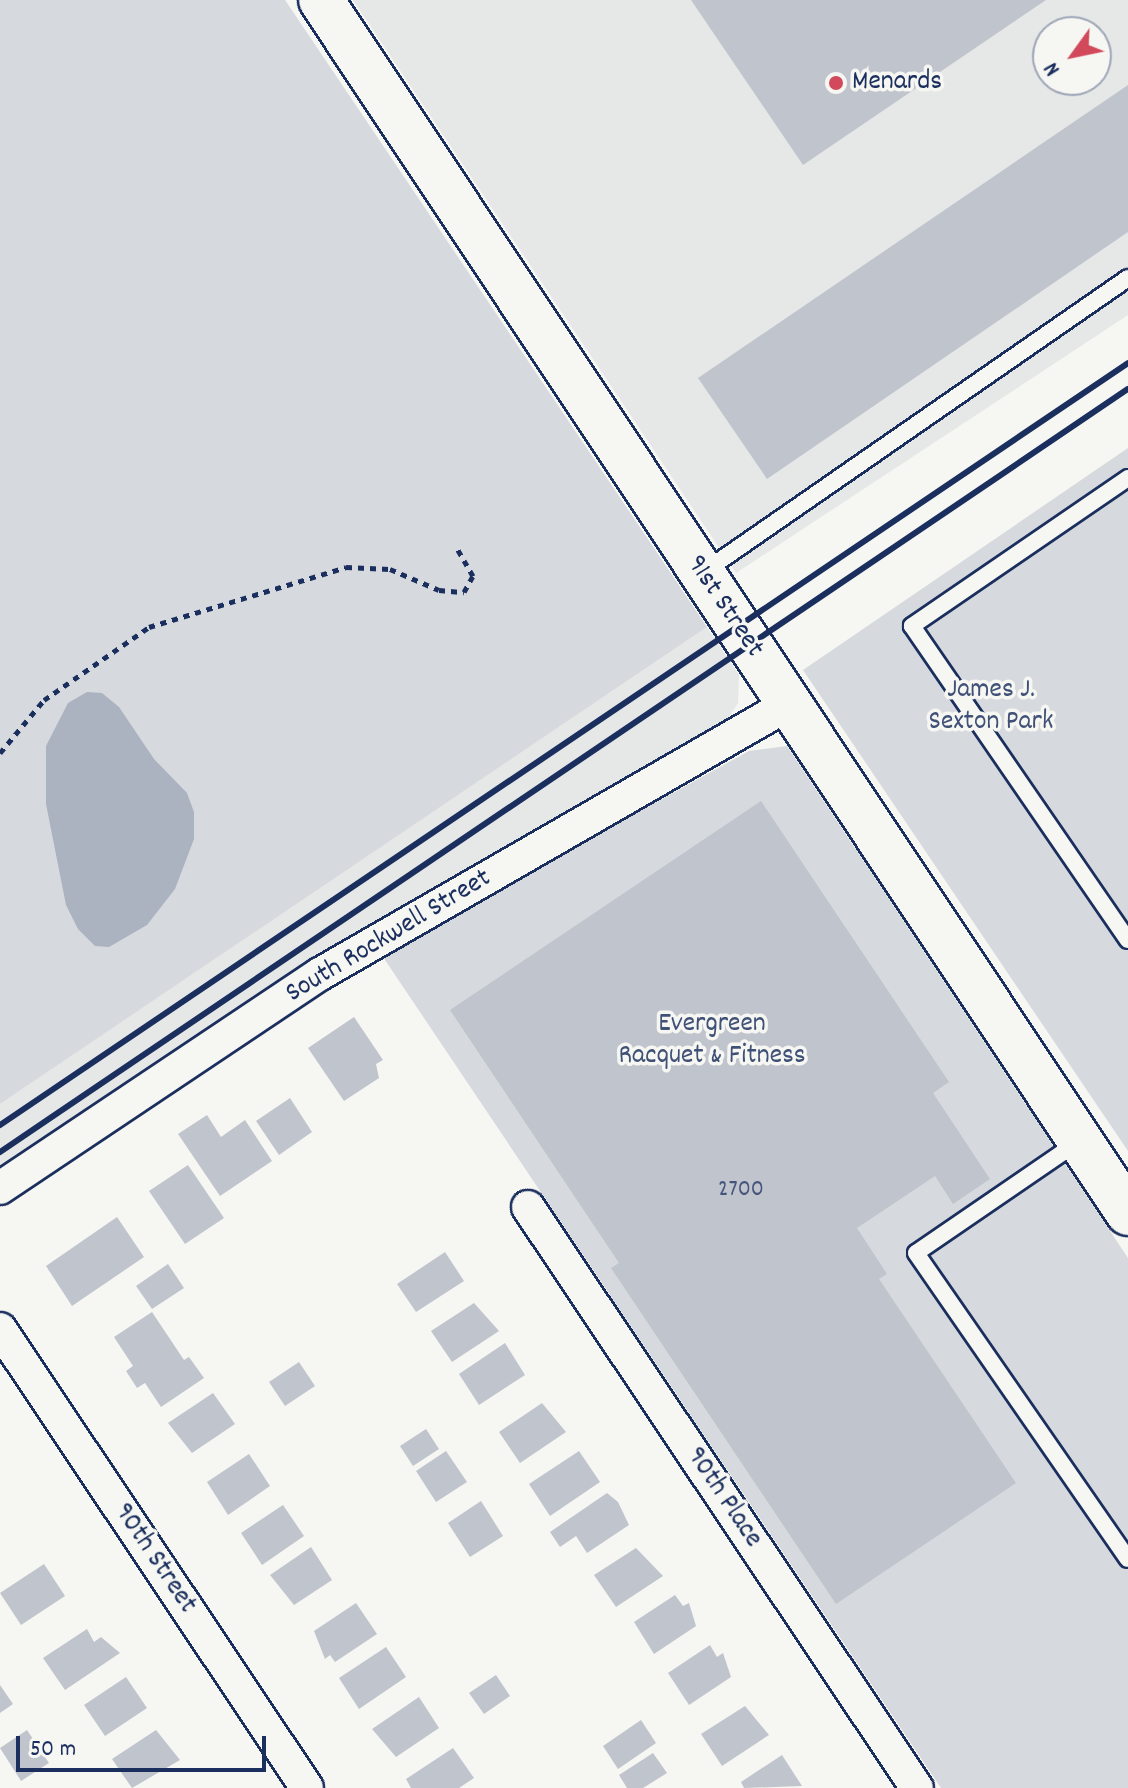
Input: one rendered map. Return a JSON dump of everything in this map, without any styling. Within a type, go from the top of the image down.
[{"type":"street","name":"91st Street","points":[[321,0],[1128,1213]]},
{"type":"street","name":"South Rockwell Street","points":[[0,1188],[320,974],[789,704]]},
{"type":"street","name":"90th Place","points":[[528,1207],[913,1786]]},
{"type":"street","name":"90th Street","points":[[0,1329],[307,1788]]},
{"type":"lane","points":[[702,573],[1128,278]]},
{"type":"lane","points":[[1128,478],[912,626],[1128,940]]},
{"type":"lane","points":[[1080,1141],[916,1253],[1128,1559]]},
{"type":"path","points":[[0,753],[44,700],[149,627],[346,567],[390,569],[439,590],[464,592],[473,576],[456,546]]},
{"type":"shaded area","points":[[353,0],[1128,0],[1128,315],[736,573]]},
{"type":"shaded area","points":[[707,627],[739,675],[738,703],[725,723],[0,1172],[0,1104]]},
{"type":"shaded area","points":[[87,692],[102,693],[119,707],[154,759],[187,793],[194,812],[194,839],[175,889],[147,925],[109,947],[95,946],[78,929],[66,905],[46,804],[46,746],[68,703]]},
{"type":"green space","points":[[0,0],[285,0],[707,627],[0,1104]]},
{"type":"green space","name":"James J. Sexton Park","points":[[1128,448],[1128,1151],[803,670]]},
{"type":"green space","name":"Evergreen Racquet & Fitness","points":[[787,746],[1128,1258],[1128,1788],[941,1788],[381,954],[749,751]]},
{"type":"building","name":"Menards","points":[[691,0],[1046,0],[803,165]]},
{"type":"building","points":[[1128,85],[1128,232],[767,479],[698,378]]},
{"type":"building","points":[[761,801],[949,1082],[933,1093],[990,1179],[953,1204],[935,1176],[857,1228],[887,1274],[879,1279],[1016,1483],[836,1604],[611,1268],[619,1263],[450,1010]]},
{"type":"building","points":[[354,1017],[383,1060],[376,1064],[379,1078],[344,1101],[308,1048]]},
{"type":"building","points":[[290,1098],[312,1132],[279,1155],[256,1121]]},
{"type":"building","points":[[207,1115],[221,1137],[245,1120],[272,1161],[220,1196],[178,1134]]},
{"type":"building","points":[[188,1165],[224,1218],[185,1244],[149,1191]]},
{"type":"building","points":[[117,1217],[144,1257],[72,1306],[46,1266]]},
{"type":"building","points":[[445,1252],[464,1281],[416,1312],[397,1284]]},
{"type":"building","points":[[168,1264],[184,1288],[152,1309],[136,1286]]},
{"type":"building","points":[[474,1303],[499,1331],[452,1362],[431,1331]]},
{"type":"building","points":[[152,1312],[184,1360],[189,1357],[204,1378],[161,1407],[145,1383],[137,1388],[126,1371],[133,1366],[114,1337]]},
{"type":"building","points":[[505,1343],[525,1375],[479,1405],[459,1374]]},
{"type":"building","points":[[299,1362],[315,1386],[285,1406],[269,1382]]},
{"type":"building","points":[[213,1393],[235,1424],[192,1453],[168,1423]]},
{"type":"building","points":[[542,1403],[566,1432],[520,1463],[499,1432]]},
{"type":"building","points":[[426,1429],[439,1449],[413,1466],[400,1446]]},
{"type":"building","points":[[446,1451],[467,1482],[436,1502],[416,1471]]},
{"type":"building","points":[[579,1451],[600,1482],[550,1516],[529,1484]]},
{"type":"building","points":[[249,1454],[270,1486],[228,1515],[207,1482]]},
{"type":"building","points":[[607,1493],[618,1502],[629,1525],[587,1553],[576,1536],[560,1547],[550,1532]]},
{"type":"building","points":[[481,1501],[503,1536],[470,1557],[448,1523]]},
{"type":"building","points":[[283,1505],[304,1536],[262,1565],[241,1533]]},
{"type":"building","points":[[311,1547],[332,1580],[294,1605],[270,1575]]},
{"type":"building","points":[[636,1548],[663,1576],[616,1607],[594,1575]]},
{"type":"building","points":[[44,1564],[65,1596],[21,1625],[0,1593]]},
{"type":"building","points":[[675,1595],[683,1606],[689,1603],[696,1626],[654,1654],[634,1622]]},
{"type":"building","points":[[356,1603],[377,1634],[335,1662],[330,1655],[325,1659],[314,1631]]},
{"type":"building","points":[[87,1629],[94,1642],[101,1637],[120,1653],[65,1690],[43,1658]]},
{"type":"building","points":[[710,1645],[717,1657],[723,1653],[731,1677],[689,1705],[668,1673]]},
{"type":"building","points":[[386,1647],[406,1677],[359,1709],[339,1678]]},
{"type":"building","points":[[496,1675],[510,1696],[484,1714],[469,1693]]},
{"type":"building","points":[[126,1677],[147,1708],[105,1736],[84,1705]]},
{"type":"building","points":[[0,1685],[13,1704],[0,1713]]},
{"type":"building","points":[[419,1697],[439,1728],[396,1757],[372,1729]]},
{"type":"building","points":[[745,1706],[769,1735],[722,1766],[701,1734]]},
{"type":"building","points":[[641,1720],[656,1743],[618,1769],[603,1746]]},
{"type":"building","points":[[27,1730],[49,1763],[21,1781],[0,1748]]},
{"type":"building","points":[[156,1730],[180,1760],[132,1788],[112,1759]]},
{"type":"building","points":[[453,1748],[474,1778],[459,1788],[411,1788],[406,1779]]},
{"type":"building","points":[[653,1753],[667,1773],[643,1788],[627,1788],[619,1775]]},
{"type":"building","points":[[782,1755],[802,1786],[744,1788],[741,1782]]},
{"type":"railway","points":[[0,1125],[1128,363]]},
{"type":"railway","points":[[0,1152],[1128,389]]},
{"type":"place","name":"Menards","points":[[836,83]]}]
